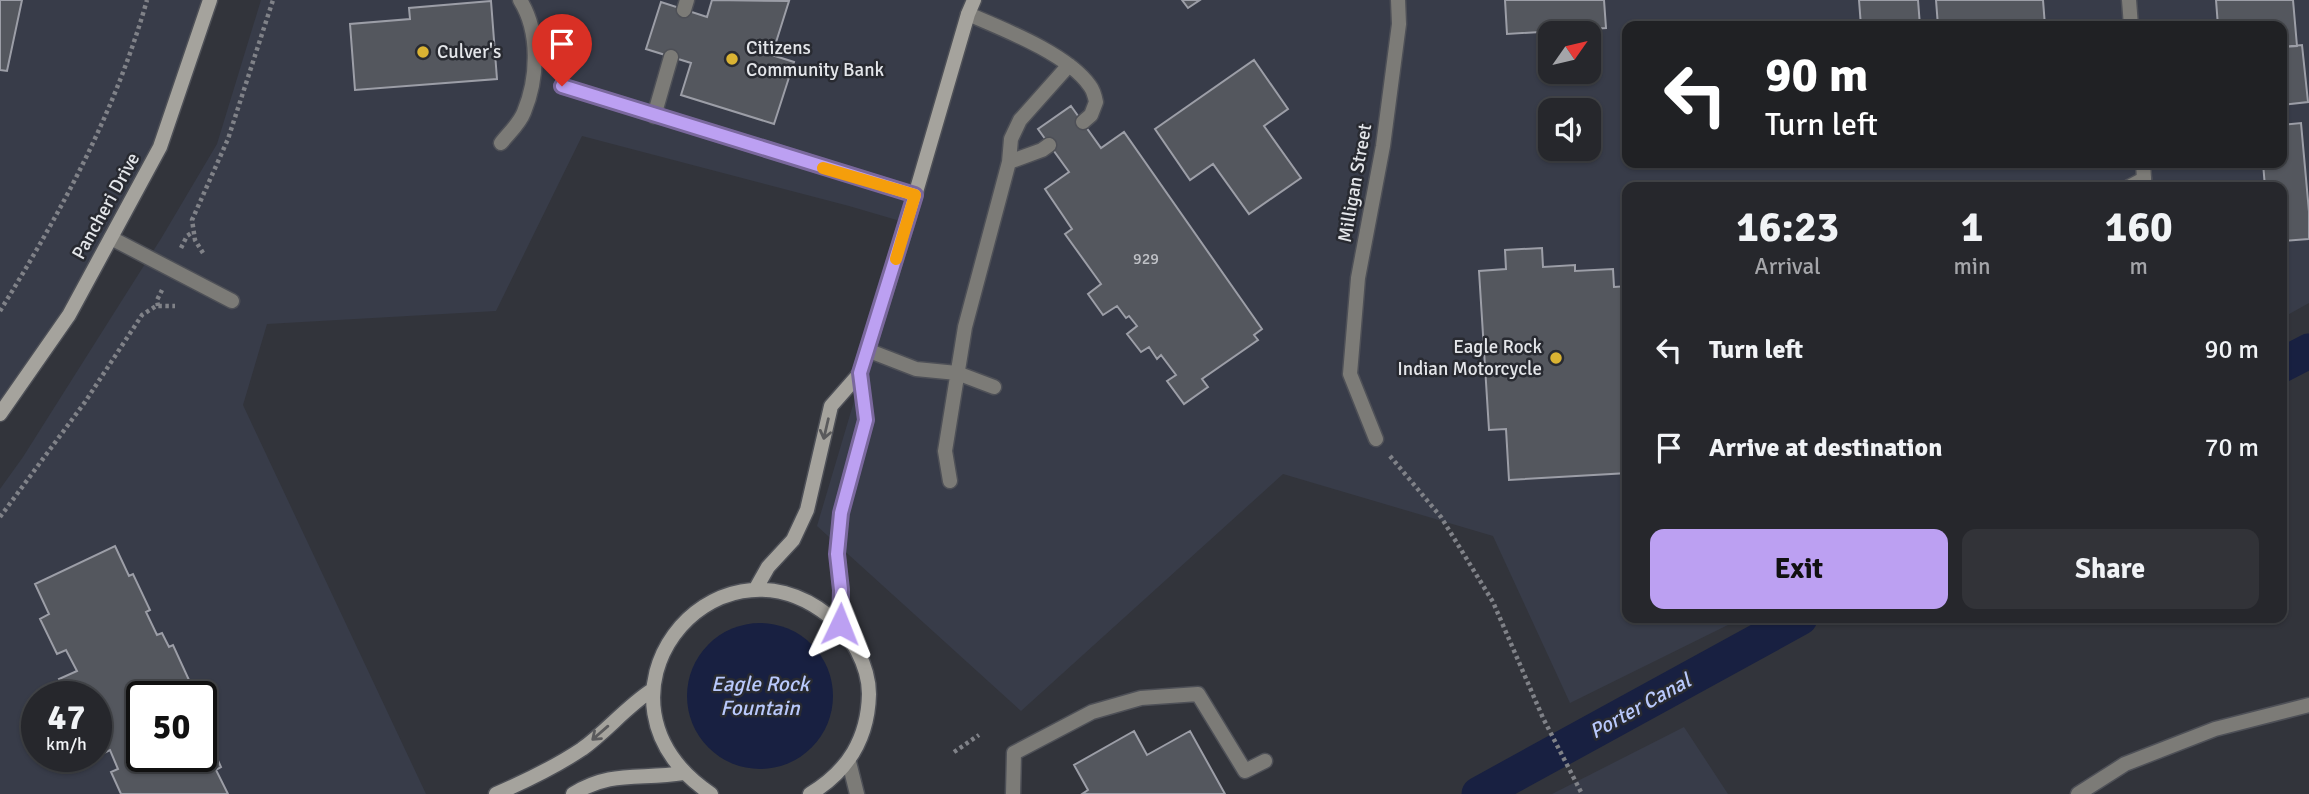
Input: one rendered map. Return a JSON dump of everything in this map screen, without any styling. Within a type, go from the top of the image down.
[{"type":"main road","name":"Pancheri Drive","points":[[0,414],[69,314],[160,147],[210,0]]},
{"type":"main road","points":[[840,624],[841,590],[837,554],[841,513],[866,420],[860,373],[971,7]]},
{"type":"main road","points":[[755,590],[768,567],[793,540],[807,510],[831,406],[860,373]]},
{"type":"main road","points":[[710,794],[683,774],[665,749],[655,720],[652,690],[659,660],[674,632],[697,610],[724,596],[755,590],[786,593],[815,605],[840,624],[860,655],[869,691],[865,728],[849,762],[829,783],[810,794]]},
{"type":"main road","points":[[496,794],[546,770],[583,748],[632,704],[652,690]]},
{"type":"main road","points":[[573,794],[600,781],[622,776],[658,777],[683,774]]},
{"type":"street","points":[[501,143],[523,115],[534,78],[532,28],[520,0]]},
{"type":"street","name":"Milligan Street","points":[[1376,439],[1350,374],[1358,278],[1383,146],[1399,24],[1398,0]]},
{"type":"street","points":[[2129,0],[2131,21]]},
{"type":"street","points":[[971,7],[1069,65],[1091,87],[1096,102],[1091,116],[1083,122]]},
{"type":"street","points":[[654,116],[671,57]]},
{"type":"street","points":[[950,481],[945,451],[965,327],[1009,162],[1011,139],[1020,120],[1069,65]]},
{"type":"street","points":[[562,86],[915,195]]},
{"type":"street","points":[[1009,162],[1049,145]]},
{"type":"street","points":[[111,238],[232,301]]},
{"type":"street","points":[[867,350],[916,369],[957,373],[993,387]]},
{"type":"street","points":[[1013,794],[1014,753],[1092,712],[1141,698],[1198,694],[1245,771],[1265,761]]},
{"type":"street","points":[[2078,794],[2124,764],[2215,729],[2309,705]]},
{"type":"street","points":[[849,762],[857,794]]},
{"type":"path","points":[[0,312],[46,238],[93,147],[116,91],[147,0]]},
{"type":"path","points":[[203,253],[195,240],[192,220],[228,139],[273,0]]},
{"type":"path","points":[[0,517],[85,401],[142,315],[156,306],[174,306]]},
{"type":"path","points":[[1376,439],[1441,517],[1493,602],[1543,718],[1581,794]]},
{"type":"path","points":[[954,752],[979,735]]},
{"type":"shaded area","points":[[0,0],[210,0],[160,147],[69,315],[0,405]]},
{"type":"shaded area","points":[[261,0],[2309,0],[2309,303],[2287,315],[2287,182],[1622,182],[1622,623],[1732,623],[1570,703],[1493,536],[1283,474],[1021,711],[817,526],[907,223],[582,136],[496,311],[267,324],[243,405],[426,794],[0,794],[0,489],[162,237],[217,144]]},
{"type":"shaded area","points":[[1684,727],[1728,794],[1552,794]]},
{"type":"water","name":"Eagle Rock Fountain","points":[[760,623],[788,629],[812,644],[827,668],[833,696],[827,724],[812,748],[788,763],[760,769],[732,763],[708,748],[693,724],[687,696],[693,668],[708,644],[732,629]]},
{"type":"building","points":[[0,0],[22,0],[7,71],[0,70]]},
{"type":"building","name":"Citizens Community Bank","points":[[712,0],[789,1],[772,55],[794,62],[774,124],[681,95],[691,63],[646,49],[661,2],[707,17]]},
{"type":"building","points":[[1182,0],[1200,0],[1188,8]]},
{"type":"building","points":[[1505,0],[1604,0],[1606,28],[1601,28],[1601,21],[1538,21],[1538,32],[1507,34]]},
{"type":"building","points":[[1859,0],[1918,0],[1920,21],[1861,21]]},
{"type":"building","points":[[1936,0],[2043,0],[2045,21],[1938,21]]},
{"type":"building","points":[[2216,0],[2293,0],[2297,46],[2287,47],[2287,21],[2218,21]]},
{"type":"building","name":"Culver's","points":[[491,1],[497,79],[355,90],[350,24],[410,19],[409,8]]},
{"type":"building","points":[[2302,45],[2308,102],[2287,104],[2287,46]]},
{"type":"building","points":[[1254,60],[1288,109],[1264,126],[1301,178],[1249,214],[1213,164],[1190,180],[1155,129]]},
{"type":"building","points":[[1071,106],[1101,148],[1124,132],[1262,329],[1254,335],[1258,340],[1202,379],[1208,387],[1184,404],[1167,381],[1176,375],[1161,355],[1157,359],[1149,347],[1141,352],[1127,334],[1137,326],[1129,316],[1126,318],[1117,306],[1103,315],[1088,294],[1101,284],[1065,234],[1072,229],[1045,189],[1069,172],[1038,129]]},
{"type":"building","points":[[2301,123],[2309,239],[2287,241],[2287,182],[2265,182],[2263,168],[2287,168],[2287,124]]},
{"type":"building","name":"Eagle Rock Indian Motorcycle","points":[[1542,248],[1543,267],[1575,265],[1575,271],[1613,269],[1614,287],[1622,286],[1622,473],[1509,480],[1506,429],[1489,430],[1479,271],[1506,269],[1505,250]]},
{"type":"building","points":[[115,546],[129,576],[133,574],[150,610],[146,612],[157,635],[162,633],[169,647],[173,645],[189,681],[126,681],[126,772],[217,772],[228,794],[121,794],[111,772],[118,769],[112,755],[112,681],[60,681],[59,679],[77,671],[66,650],[57,654],[40,619],[49,614],[35,584]]},
{"type":"building","points":[[1134,731],[1147,755],[1190,731],[1225,794],[1082,794],[1088,790],[1074,765]]},
{"type":"waterway","name":"Porter Canal","points":[[2287,362],[2309,351]]},
{"type":"waterway","name":"Porter Canal","points":[[1479,794],[1791,623]]},
{"type":"slow traffic","points":[[823,168],[915,195],[896,259]]},
{"type":"place","name":"Culver's","points":[[423,52]]},
{"type":"place","name":"Citizens Community Bank","points":[[732,59]]},
{"type":"place","name":"Eagle Rock Indian Motorcycle","points":[[1556,358]]},
{"type":"route","points":[[562,86],[915,195],[860,373],[866,420],[841,513],[837,554],[841,590],[840,624]]}]
